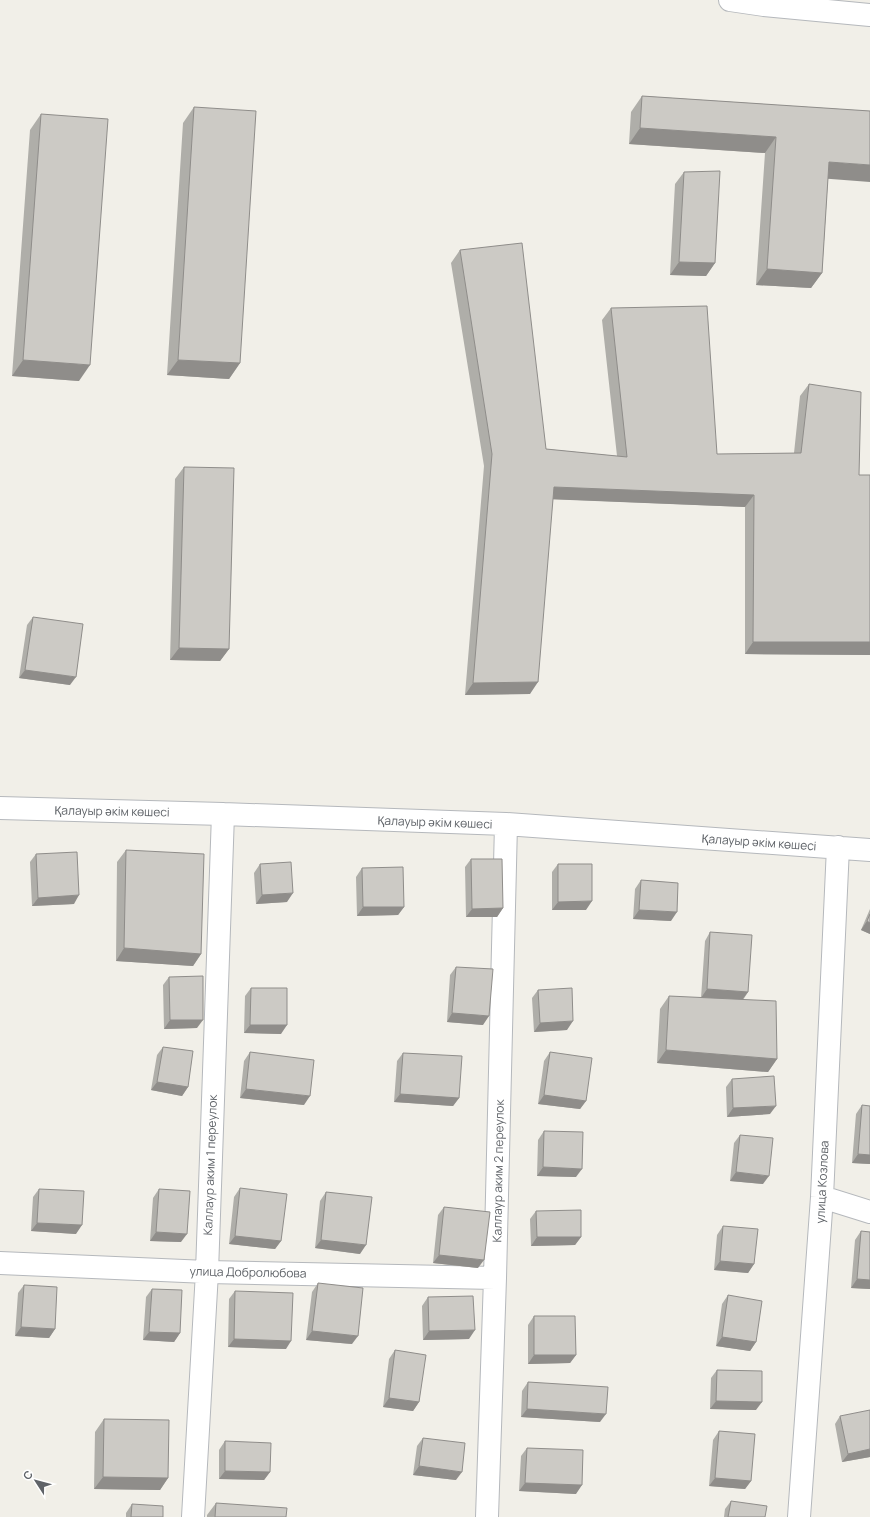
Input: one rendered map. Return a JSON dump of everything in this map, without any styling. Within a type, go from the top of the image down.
[{"type":"street","points":[[730,0],[764,5],[870,15]]},
{"type":"street","name":"Қалауыр әкім көшесі","points":[[0,808],[506,824],[870,850]]},
{"type":"street","name":"Каллаур аким 1 переулок","points":[[193,1517],[207,1272],[223,814]]},
{"type":"street","name":"Каллаур аким 2 переулок","points":[[487,1517],[495,1278],[506,824]]},
{"type":"street","name":"улица Козлова","points":[[799,1517],[822,1196],[838,847]]},
{"type":"street","points":[[822,1196],[870,1212]]},
{"type":"street","name":"улица Добролюбова","points":[[0,1263],[207,1272],[495,1278]]},
{"type":"building","points":[[642,96],[870,111],[870,165],[829,162],[822,273],[767,269],[776,137],[640,128]]},
{"type":"building","points":[[194,107],[256,111],[240,363],[178,360]]},
{"type":"building","points":[[41,114],[108,119],[90,365],[23,360]]},
{"type":"building","points":[[720,171],[715,263],[679,262],[684,172]]},
{"type":"building","points":[[522,243],[546,449],[627,457],[611,308],[707,306],[717,454],[801,453],[809,384],[861,392],[859,475],[870,475],[870,642],[753,642],[754,495],[554,487],[538,682],[473,683],[492,454],[460,250]]},
{"type":"building","points":[[184,467],[234,468],[229,649],[179,648]]},
{"type":"building","points":[[33,617],[83,624],[76,677],[25,670]]},
{"type":"building","points":[[126,850],[204,854],[201,954],[124,948]]},
{"type":"building","points":[[77,852],[79,895],[38,898],[36,854]]},
{"type":"building","points":[[471,859],[502,859],[503,908],[472,909]]},
{"type":"building","points":[[291,862],[293,893],[262,895],[260,864]]},
{"type":"building","points":[[558,864],[592,864],[592,901],[558,902]]},
{"type":"building","points":[[403,867],[404,907],[363,907],[362,868]]},
{"type":"building","points":[[641,880],[678,883],[677,912],[639,910]]},
{"type":"building","points":[[870,914],[870,923],[867,921]]},
{"type":"building","points":[[710,932],[752,935],[748,992],[707,989]]},
{"type":"building","points":[[456,967],[493,969],[489,1016],[452,1013]]},
{"type":"building","points":[[203,976],[203,1020],[170,1020],[169,977]]},
{"type":"building","points":[[251,988],[287,988],[287,1025],[250,1025]]},
{"type":"building","points":[[572,988],[573,1021],[540,1023],[538,990]]},
{"type":"building","points":[[669,996],[776,1001],[777,1059],[666,1050]]},
{"type":"building","points":[[163,1047],[193,1051],[188,1087],[157,1082]]},
{"type":"building","points":[[250,1052],[314,1060],[310,1096],[246,1089]]},
{"type":"building","points":[[550,1052],[592,1058],[586,1101],[544,1095]]},
{"type":"building","points":[[403,1053],[462,1056],[459,1098],[400,1094]]},
{"type":"building","points":[[774,1076],[776,1106],[733,1108],[732,1079]]},
{"type":"building","points":[[862,1105],[870,1106],[870,1155],[858,1154]]},
{"type":"building","points":[[544,1131],[583,1132],[582,1169],[543,1167]]},
{"type":"building","points":[[740,1135],[773,1138],[769,1176],[736,1172]]},
{"type":"building","points":[[240,1188],[287,1194],[281,1241],[235,1236]]},
{"type":"building","points":[[39,1189],[84,1191],[82,1225],[37,1223]]},
{"type":"building","points":[[159,1189],[190,1191],[187,1234],[156,1232]]},
{"type":"building","points":[[326,1192],[372,1197],[366,1245],[321,1240]]},
{"type":"building","points":[[444,1207],[490,1212],[484,1260],[439,1255]]},
{"type":"building","points":[[581,1210],[581,1237],[537,1237],[536,1211]]},
{"type":"building","points":[[723,1226],[758,1229],[754,1264],[720,1261]]},
{"type":"building","points":[[861,1231],[870,1232],[870,1280],[857,1279]]},
{"type":"building","points":[[318,1283],[363,1288],[358,1336],[312,1331]]},
{"type":"building","points":[[24,1285],[57,1287],[55,1329],[21,1327]]},
{"type":"building","points":[[152,1289],[182,1290],[180,1333],[149,1332]]},
{"type":"building","points":[[235,1291],[293,1293],[291,1341],[234,1339]]},
{"type":"building","points":[[728,1295],[762,1301],[756,1342],[722,1337]]},
{"type":"building","points":[[473,1296],[475,1330],[429,1331],[428,1297]]},
{"type":"building","points":[[534,1316],[575,1316],[576,1355],[534,1355]]},
{"type":"building","points":[[395,1350],[426,1355],[419,1402],[389,1398]]},
{"type":"building","points":[[717,1370],[762,1371],[762,1402],[716,1401]]},
{"type":"building","points":[[528,1382],[608,1387],[606,1414],[527,1409]]},
{"type":"building","points":[[870,1410],[870,1449],[848,1454],[840,1416]]},
{"type":"building","points":[[104,1419],[169,1420],[168,1478],[103,1477]]},
{"type":"building","points":[[719,1431],[755,1434],[751,1481],[715,1478]]},
{"type":"building","points":[[423,1438],[465,1443],[462,1472],[419,1466]]},
{"type":"building","points":[[225,1441],[271,1443],[270,1472],[225,1471]]},
{"type":"building","points":[[527,1448],[583,1450],[582,1485],[525,1483]]},
{"type":"building","points":[[731,1501],[767,1506],[765,1517],[728,1517]]},
{"type":"building","points":[[216,1503],[287,1508],[286,1517],[215,1517]]},
{"type":"building","points":[[132,1504],[163,1506],[163,1517],[131,1517]]}]
